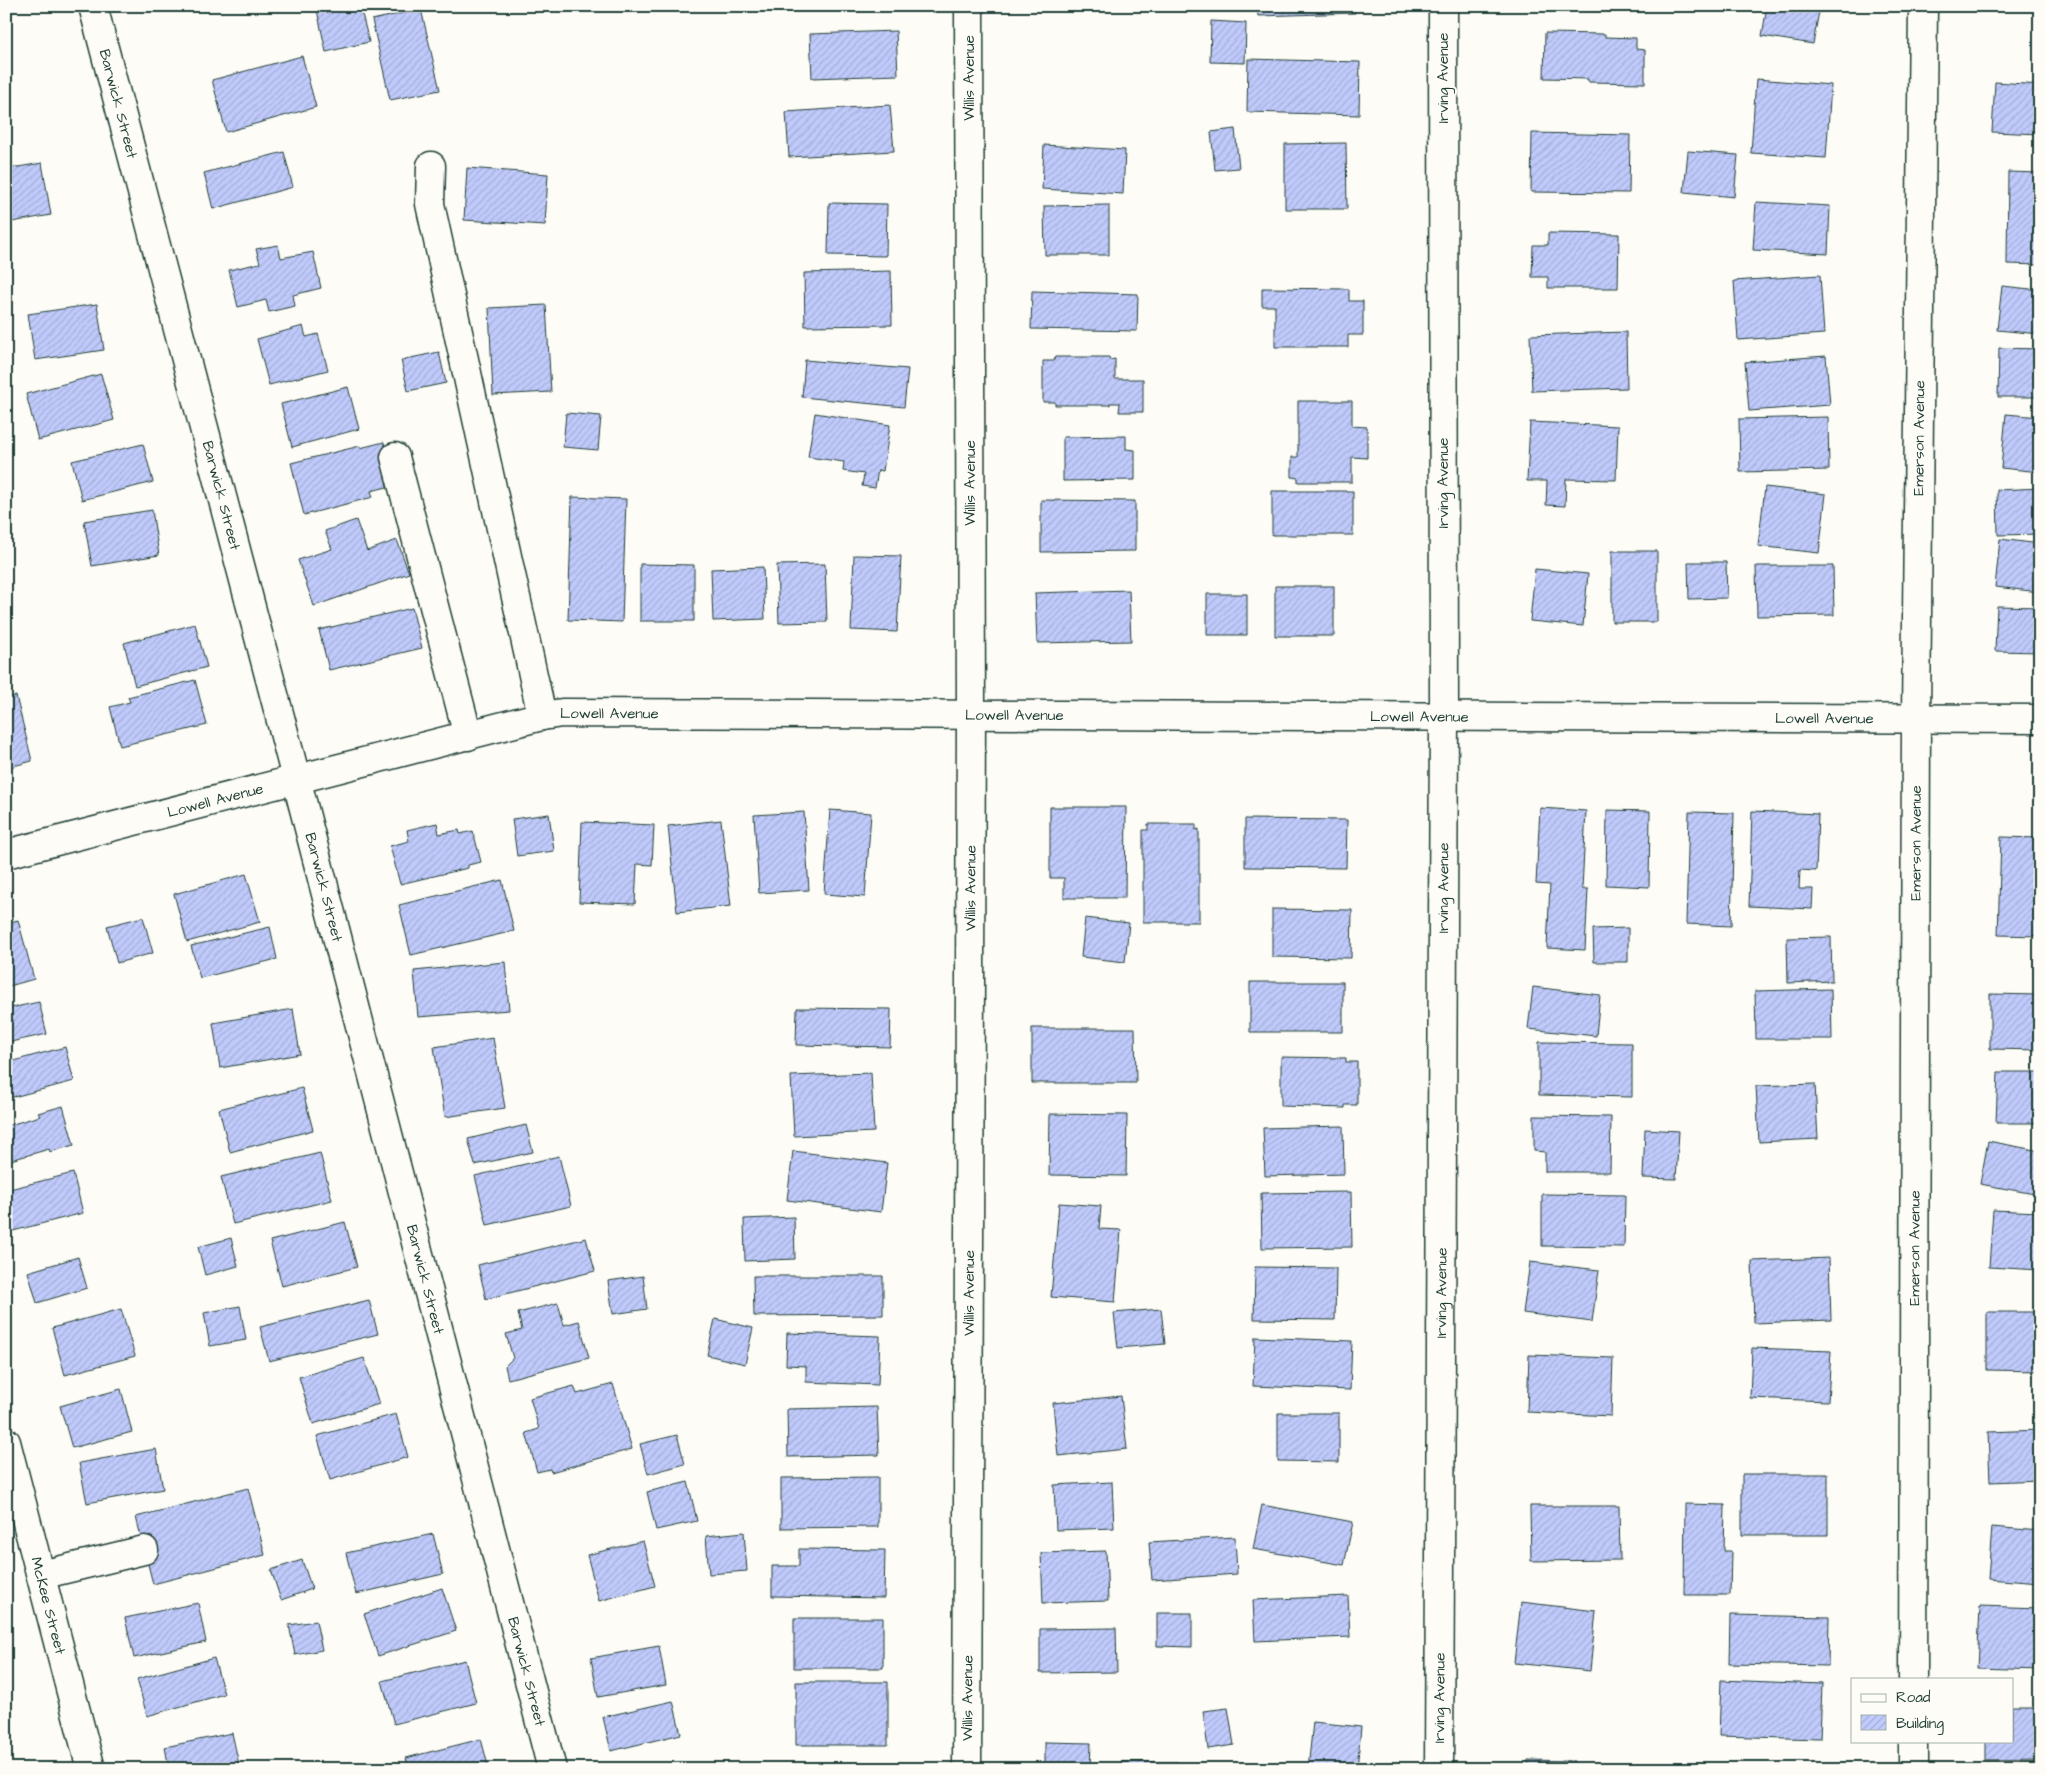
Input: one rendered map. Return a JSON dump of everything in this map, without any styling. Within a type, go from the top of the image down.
[{"type":"street","name":"Barwick Street","points":[[93,6],[296,778],[552,1769]]},
{"type":"street","name":"Willis Avenue","points":[[967,1769],[972,714],[969,6]]},
{"type":"street","name":"Irving Avenue","points":[[1439,1769],[1444,717],[1443,6]]},
{"type":"street","name":"Emerson Avenue","points":[[1913,1678],[1916,718],[1923,6]]},
{"type":"street","points":[[431,166],[430,204],[542,716]]},
{"type":"street","points":[[395,456],[468,736]]},
{"type":"street","name":"Lowell Avenue","points":[[6,854],[296,778],[542,716],[562,713],[2040,719]]},
{"type":"street","name":"McKee Street","points":[[6,1442],[91,1769]]},
{"type":"street","points":[[41,1575],[144,1550]]},
{"type":"street","points":[[1913,1742],[1913,1769]]},
{"type":"building","points":[[336,6],[360,6],[369,42],[326,52],[317,10]]},
{"type":"building","points":[[1257,6],[1354,6],[1355,13],[1258,16]]},
{"type":"building","points":[[1552,6],[1645,6],[1645,12],[1572,10],[1572,7]]},
{"type":"building","points":[[1767,6],[1820,6],[1813,44],[1762,36]]},
{"type":"building","points":[[421,9],[440,90],[390,100],[372,20]]},
{"type":"building","points":[[1211,21],[1246,23],[1245,63],[1210,62]]},
{"type":"building","points":[[896,31],[898,75],[812,78],[810,34]]},
{"type":"building","points":[[1545,33],[1605,34],[1605,37],[1636,38],[1636,49],[1645,50],[1645,83],[1588,82],[1588,79],[1544,78]]},
{"type":"building","points":[[302,56],[316,107],[226,132],[212,80]]},
{"type":"building","points":[[1248,59],[1360,62],[1359,115],[1247,112]]},
{"type":"building","points":[[1756,79],[1831,85],[1826,158],[1751,153]]},
{"type":"building","points":[[1995,82],[2040,85],[2040,134],[1992,132]]},
{"type":"building","points":[[890,105],[894,151],[789,157],[786,112]]},
{"type":"building","points":[[1235,129],[1239,168],[1215,170],[1211,132]]},
{"type":"building","points":[[1532,133],[1630,135],[1629,193],[1531,192]]},
{"type":"building","points":[[1346,143],[1347,209],[1285,209],[1285,144]]},
{"type":"building","points":[[1044,145],[1125,150],[1123,194],[1042,189]]},
{"type":"building","points":[[1688,151],[1738,155],[1734,197],[1684,192]]},
{"type":"building","points":[[284,152],[293,187],[213,209],[204,173]]},
{"type":"building","points":[[42,163],[51,215],[6,223],[6,169]]},
{"type":"building","points":[[467,168],[548,174],[545,225],[464,220]]},
{"type":"building","points":[[2008,172],[2040,173],[2040,265],[2007,264]]},
{"type":"building","points":[[1756,202],[1830,206],[1828,254],[1753,250]]},
{"type":"building","points":[[829,203],[887,204],[886,256],[828,255]]},
{"type":"building","points":[[1109,205],[1109,255],[1045,255],[1044,206]]},
{"type":"building","points":[[1548,233],[1619,234],[1618,288],[1548,288],[1548,277],[1532,277],[1533,245],[1548,245]]},
{"type":"building","points":[[278,245],[281,258],[313,252],[321,288],[293,295],[295,306],[269,312],[266,300],[238,307],[229,270],[260,263],[256,249]]},
{"type":"building","points":[[891,271],[892,325],[805,326],[804,273]]},
{"type":"building","points":[[1820,275],[1824,334],[1738,340],[1734,281]]},
{"type":"building","points":[[2002,286],[2040,290],[2040,334],[1997,330]]},
{"type":"building","points":[[1262,288],[1349,289],[1349,301],[1363,301],[1363,335],[1348,335],[1348,347],[1275,347],[1275,306],[1262,306]]},
{"type":"building","points":[[1032,291],[1138,294],[1137,331],[1031,329]]},
{"type":"building","points":[[97,304],[104,350],[35,360],[28,314]]},
{"type":"building","points":[[546,305],[551,392],[493,395],[489,308]]},
{"type":"building","points":[[303,326],[306,337],[318,334],[328,370],[269,385],[257,339]]},
{"type":"building","points":[[1626,332],[1627,388],[1532,391],[1530,335]]},
{"type":"building","points":[[1999,348],[2040,349],[2040,397],[1998,397]]},
{"type":"building","points":[[439,352],[446,383],[408,391],[401,360]]},
{"type":"building","points":[[1826,356],[1830,405],[1749,411],[1745,362]]},
{"type":"building","points":[[1055,357],[1109,357],[1110,360],[1115,359],[1115,379],[1143,379],[1143,412],[1119,412],[1120,403],[1110,403],[1110,405],[1055,405],[1055,402],[1043,402],[1043,361],[1054,361]]},
{"type":"building","points":[[805,360],[908,369],[904,407],[802,397]]},
{"type":"building","points":[[101,374],[114,420],[38,440],[26,394]]},
{"type":"building","points":[[348,387],[359,429],[292,447],[281,404]]},
{"type":"building","points":[[1298,401],[1352,401],[1352,426],[1367,427],[1367,458],[1352,457],[1352,482],[1298,482],[1298,478],[1292,477],[1292,457],[1298,457]]},
{"type":"building","points":[[566,413],[601,416],[598,450],[563,447]]},
{"type":"building","points":[[815,413],[890,425],[883,471],[878,470],[875,488],[862,486],[864,474],[843,471],[844,462],[808,457]]},
{"type":"building","points":[[2006,414],[2040,417],[2040,472],[2001,468]]},
{"type":"building","points":[[1828,417],[1829,470],[1740,472],[1739,419]]},
{"type":"building","points":[[1530,422],[1618,426],[1616,480],[1566,479],[1565,506],[1546,505],[1547,481],[1527,481]]},
{"type":"building","points":[[1126,436],[1126,449],[1135,450],[1135,480],[1063,481],[1063,437]]},
{"type":"building","points":[[384,442],[395,485],[371,491],[373,497],[304,515],[291,463]]},
{"type":"building","points":[[143,444],[153,482],[82,500],[72,461]]},
{"type":"building","points":[[1765,487],[1826,494],[1819,553],[1758,546]]},
{"type":"building","points":[[2040,488],[2040,534],[1998,535],[1997,490]]},
{"type":"building","points":[[1272,491],[1353,491],[1353,535],[1272,535]]},
{"type":"building","points":[[572,497],[626,499],[622,622],[568,620]]},
{"type":"building","points":[[1041,500],[1135,501],[1135,551],[1041,552]]},
{"type":"building","points":[[152,510],[159,555],[92,566],[84,521]]},
{"type":"building","points":[[356,520],[367,551],[397,540],[409,573],[314,606],[298,560],[332,549],[325,531]]},
{"type":"building","points":[[2000,539],[2040,544],[2040,592],[1995,587]]},
{"type":"building","points":[[1612,551],[1657,551],[1657,622],[1612,622]]},
{"type":"building","points":[[854,555],[901,556],[897,632],[851,630]]},
{"type":"building","points":[[1688,562],[1726,562],[1727,598],[1689,599]]},
{"type":"building","points":[[640,564],[694,565],[694,621],[640,621]]},
{"type":"building","points":[[825,564],[827,622],[779,623],[777,565]]},
{"type":"building","points":[[1756,566],[1833,566],[1834,615],[1757,616]]},
{"type":"building","points":[[763,567],[765,619],[713,621],[711,569]]},
{"type":"building","points":[[1535,569],[1588,574],[1583,626],[1530,621]]},
{"type":"building","points":[[1275,586],[1334,586],[1334,636],[1275,636]]},
{"type":"building","points":[[1129,590],[1131,641],[1037,643],[1035,593]]},
{"type":"building","points":[[1207,594],[1247,594],[1247,635],[1207,635]]},
{"type":"building","points":[[1997,606],[2040,607],[2040,652],[1995,651]]},
{"type":"building","points":[[412,608],[422,648],[329,670],[319,630]]},
{"type":"building","points":[[195,624],[207,667],[135,686],[124,643]]},
{"type":"building","points":[[195,680],[207,725],[120,746],[110,707],[130,702],[128,697]]},
{"type":"building","points":[[16,696],[32,761],[6,768],[6,698]]},
{"type":"building","points":[[1050,807],[1126,807],[1125,898],[1064,898],[1064,878],[1050,878]]},
{"type":"building","points":[[1540,808],[1586,811],[1582,889],[1588,889],[1585,950],[1547,948],[1550,885],[1536,884]]},
{"type":"building","points":[[830,810],[871,813],[865,897],[824,894]]},
{"type":"building","points":[[1607,810],[1650,811],[1649,887],[1606,885]]},
{"type":"building","points":[[1752,811],[1818,814],[1816,871],[1800,870],[1799,889],[1813,889],[1812,909],[1749,906]]},
{"type":"building","points":[[804,812],[809,890],[759,893],[754,815]]},
{"type":"building","points":[[1689,812],[1734,813],[1731,926],[1686,924]]},
{"type":"building","points":[[549,814],[554,851],[517,856],[512,819]]},
{"type":"building","points":[[1245,819],[1347,820],[1346,868],[1245,867]]},
{"type":"building","points":[[721,820],[731,906],[677,912],[668,826]]},
{"type":"building","points":[[582,822],[654,825],[652,865],[637,864],[635,904],[579,902]]},
{"type":"building","points":[[437,823],[439,834],[459,830],[460,834],[473,831],[481,862],[468,865],[468,868],[400,884],[390,846],[409,841],[407,830]]},
{"type":"building","points":[[1148,824],[1196,824],[1196,830],[1199,829],[1199,922],[1143,922],[1143,830],[1148,830]]},
{"type":"building","points":[[2001,837],[2040,838],[2040,936],[1998,935]]},
{"type":"building","points":[[246,874],[260,922],[187,942],[174,894]]},
{"type":"building","points":[[502,880],[514,931],[411,955],[399,905]]},
{"type":"building","points":[[1272,909],[1352,910],[1351,958],[1272,957]]},
{"type":"building","points":[[143,917],[153,953],[117,963],[107,926]]},
{"type":"building","points":[[1085,918],[1129,923],[1125,962],[1081,957]]},
{"type":"building","points":[[18,920],[34,979],[6,987],[6,923]]},
{"type":"building","points":[[270,927],[277,959],[200,978],[191,946]]},
{"type":"building","points":[[1628,928],[1628,962],[1594,962],[1593,929]]},
{"type":"building","points":[[1831,937],[1832,981],[1788,983],[1787,938]]},
{"type":"building","points":[[505,962],[509,1010],[418,1017],[414,971]]},
{"type":"building","points":[[1250,982],[1343,982],[1343,1032],[1250,1032]]},
{"type":"building","points":[[1533,987],[1600,995],[1596,1036],[1528,1029]]},
{"type":"building","points":[[1831,989],[1832,1039],[1756,1039],[1755,991]]},
{"type":"building","points":[[1990,994],[2040,995],[2040,1050],[1990,1049]]},
{"type":"building","points":[[39,1002],[47,1034],[6,1043],[6,1009]]},
{"type":"building","points":[[797,1008],[891,1009],[890,1047],[796,1045]]},
{"type":"building","points":[[293,1009],[300,1054],[220,1068],[213,1023]]},
{"type":"building","points":[[1032,1028],[1135,1028],[1136,1083],[1032,1083]]},
{"type":"building","points":[[493,1038],[505,1108],[445,1117],[434,1047]]},
{"type":"building","points":[[1539,1042],[1632,1043],[1632,1097],[1539,1095]]},
{"type":"building","points":[[65,1047],[74,1081],[6,1099],[6,1063]]},
{"type":"building","points":[[1281,1057],[1346,1058],[1346,1062],[1357,1062],[1357,1105],[1345,1105],[1345,1108],[1281,1106]]},
{"type":"building","points":[[1998,1072],[2040,1072],[2040,1123],[1996,1123]]},
{"type":"building","points":[[871,1073],[874,1132],[794,1136],[791,1076]]},
{"type":"building","points":[[1815,1084],[1818,1139],[1759,1142],[1756,1086]]},
{"type":"building","points":[[302,1088],[313,1130],[230,1152],[219,1109]]},
{"type":"building","points":[[63,1106],[74,1145],[50,1152],[49,1149],[11,1160],[6,1145],[6,1126],[40,1116],[38,1113]]},
{"type":"building","points":[[1050,1114],[1127,1115],[1126,1176],[1049,1175]]},
{"type":"building","points":[[1534,1116],[1611,1117],[1610,1172],[1545,1172],[1545,1152],[1534,1151]]},
{"type":"building","points":[[526,1125],[533,1152],[475,1165],[468,1139]]},
{"type":"building","points":[[1343,1126],[1344,1174],[1265,1176],[1263,1128]]},
{"type":"building","points":[[1645,1129],[1679,1131],[1676,1179],[1643,1178]]},
{"type":"building","points":[[1988,1141],[2040,1151],[2040,1195],[1980,1184]]},
{"type":"building","points":[[793,1151],[887,1163],[881,1212],[787,1200]]},
{"type":"building","points":[[320,1153],[332,1200],[233,1224],[221,1177]]},
{"type":"building","points":[[559,1156],[571,1206],[487,1225],[475,1176]]},
{"type":"building","points":[[73,1173],[83,1213],[13,1231],[6,1205],[6,1190]]},
{"type":"building","points":[[1351,1192],[1352,1247],[1262,1248],[1261,1193]]},
{"type":"building","points":[[1542,1194],[1625,1195],[1624,1247],[1542,1246]]},
{"type":"building","points":[[1059,1203],[1101,1206],[1099,1229],[1121,1230],[1115,1302],[1051,1297]]},
{"type":"building","points":[[1993,1210],[2040,1212],[2040,1270],[1989,1267]]},
{"type":"building","points":[[794,1217],[795,1259],[745,1261],[744,1219]]},
{"type":"building","points":[[345,1222],[357,1267],[282,1286],[270,1241]]},
{"type":"building","points":[[231,1238],[238,1266],[205,1275],[198,1247]]},
{"type":"building","points":[[586,1238],[595,1271],[486,1299],[478,1265]]},
{"type":"building","points":[[78,1257],[87,1288],[37,1303],[28,1272]]},
{"type":"building","points":[[1829,1258],[1831,1320],[1754,1323],[1752,1261]]},
{"type":"building","points":[[1530,1262],[1599,1270],[1592,1322],[1523,1313]]},
{"type":"building","points":[[1255,1267],[1336,1268],[1335,1320],[1254,1319]]},
{"type":"building","points":[[643,1276],[647,1309],[613,1314],[608,1281]]},
{"type":"building","points":[[753,1276],[883,1276],[883,1315],[754,1316]]},
{"type":"building","points":[[369,1300],[378,1334],[269,1361],[260,1327]]},
{"type":"building","points":[[558,1303],[564,1325],[579,1321],[589,1358],[508,1379],[505,1366],[513,1358],[506,1334],[522,1330],[518,1313]]},
{"type":"building","points":[[240,1306],[246,1340],[210,1346],[204,1313]]},
{"type":"building","points":[[121,1309],[135,1356],[65,1375],[52,1328]]},
{"type":"building","points":[[1161,1309],[1165,1344],[1118,1348],[1114,1313]]},
{"type":"building","points":[[1987,1312],[2040,1312],[2040,1371],[1987,1370]]},
{"type":"building","points":[[715,1319],[753,1328],[745,1364],[707,1355]]},
{"type":"building","points":[[787,1333],[880,1336],[878,1385],[806,1382],[806,1366],[786,1365]]},
{"type":"building","points":[[1255,1337],[1352,1341],[1350,1390],[1253,1386]]},
{"type":"building","points":[[1752,1348],[1831,1351],[1828,1401],[1750,1398]]},
{"type":"building","points":[[1529,1355],[1613,1358],[1611,1416],[1527,1412]]},
{"type":"building","points":[[364,1358],[379,1404],[313,1424],[299,1377]]},
{"type":"building","points":[[613,1384],[632,1449],[551,1472],[550,1469],[537,1472],[526,1433],[539,1429],[530,1398],[574,1386],[577,1394]]},
{"type":"building","points":[[121,1389],[132,1432],[72,1448],[60,1406]]},
{"type":"building","points":[[1121,1396],[1127,1449],[1058,1456],[1053,1403]]},
{"type":"building","points":[[877,1407],[879,1455],[788,1457],[787,1409]]},
{"type":"building","points":[[1278,1413],[1339,1413],[1339,1462],[1278,1461]]},
{"type":"building","points":[[396,1414],[408,1457],[330,1480],[317,1436]]},
{"type":"building","points":[[2040,1430],[2040,1480],[1990,1482],[1988,1432]]},
{"type":"building","points":[[677,1435],[685,1464],[648,1474],[640,1444]]},
{"type":"building","points":[[156,1449],[163,1489],[87,1503],[79,1463]]},
{"type":"building","points":[[1742,1474],[1828,1474],[1828,1535],[1742,1535]]},
{"type":"building","points":[[878,1477],[878,1527],[781,1528],[781,1478]]},
{"type":"building","points":[[688,1482],[697,1521],[656,1530],[647,1492]]},
{"type":"building","points":[[1112,1482],[1114,1528],[1056,1530],[1054,1485]]},
{"type":"building","points":[[248,1488],[265,1555],[153,1584],[136,1517]]},
{"type":"building","points":[[1685,1504],[1725,1505],[1724,1551],[1731,1551],[1730,1595],[1684,1595]]},
{"type":"building","points":[[1262,1505],[1353,1522],[1344,1565],[1253,1549]]},
{"type":"building","points":[[1530,1506],[1619,1506],[1620,1560],[1531,1561]]},
{"type":"building","points":[[1992,1527],[2040,1531],[2040,1583],[1988,1579]]},
{"type":"building","points":[[744,1532],[747,1571],[709,1574],[706,1536]]},
{"type":"building","points":[[433,1534],[443,1574],[356,1594],[346,1553]]},
{"type":"building","points":[[1235,1537],[1237,1574],[1152,1580],[1149,1542]]},
{"type":"building","points":[[643,1541],[655,1586],[599,1601],[587,1555]]},
{"type":"building","points":[[799,1549],[885,1550],[884,1598],[772,1596],[772,1566],[799,1566]]},
{"type":"building","points":[[1106,1551],[1108,1601],[1043,1603],[1041,1553]]},
{"type":"building","points":[[302,1560],[312,1589],[281,1600],[271,1570]]},
{"type":"building","points":[[442,1588],[456,1631],[378,1656],[364,1614]]},
{"type":"building","points":[[1348,1596],[1350,1637],[1255,1641],[1253,1600]]},
{"type":"building","points":[[1521,1602],[1596,1611],[1590,1671],[1514,1663]]},
{"type":"building","points":[[198,1603],[206,1642],[134,1658],[125,1618]]},
{"type":"building","points":[[1980,1606],[2040,1608],[2040,1670],[1977,1668]]},
{"type":"building","points":[[1157,1613],[1192,1613],[1192,1647],[1157,1646]]},
{"type":"building","points":[[1730,1615],[1829,1617],[1828,1666],[1729,1664]]},
{"type":"building","points":[[794,1618],[883,1618],[883,1668],[794,1668]]},
{"type":"building","points":[[316,1621],[322,1650],[295,1655],[289,1625]]},
{"type":"building","points":[[1116,1628],[1117,1672],[1040,1673],[1040,1629]]},
{"type":"building","points":[[659,1646],[666,1685],[598,1697],[591,1658]]},
{"type":"building","points":[[214,1658],[224,1694],[147,1716],[137,1679]]},
{"type":"building","points":[[465,1660],[476,1703],[394,1724],[382,1681]]},
{"type":"building","points":[[6,1674],[11,1692],[6,1693]]},
{"type":"building","points":[[1721,1680],[1822,1684],[1820,1739],[1719,1736]]},
{"type":"building","points":[[796,1682],[888,1682],[888,1745],[796,1745]]},
{"type":"building","points":[[673,1701],[681,1734],[611,1751],[603,1717]]},
{"type":"building","points":[[1228,1708],[1234,1745],[1208,1749],[1203,1711]]},
{"type":"building","points":[[2014,1708],[2040,1708],[2040,1760],[1986,1761],[1986,1742],[2014,1742]]},
{"type":"building","points":[[1313,1722],[1361,1727],[1357,1769],[1308,1769]]},
{"type":"building","points":[[232,1733],[240,1769],[169,1769],[165,1747]]},
{"type":"building","points":[[481,1739],[489,1769],[409,1769],[406,1758]]},
{"type":"building","points":[[1045,1742],[1091,1743],[1090,1769],[1045,1769]]},
{"type":"building","points":[[1528,1760],[1574,1761],[1574,1769],[1528,1769]]},
{"type":"building","points":[[1122,1762],[1178,1762],[1178,1769],[1122,1769]]},
{"type":"building","points":[[821,1763],[884,1767],[884,1769],[821,1769]]},
{"type":"building","points":[[1239,1764],[1285,1765],[1285,1769],[1239,1769]]}]
